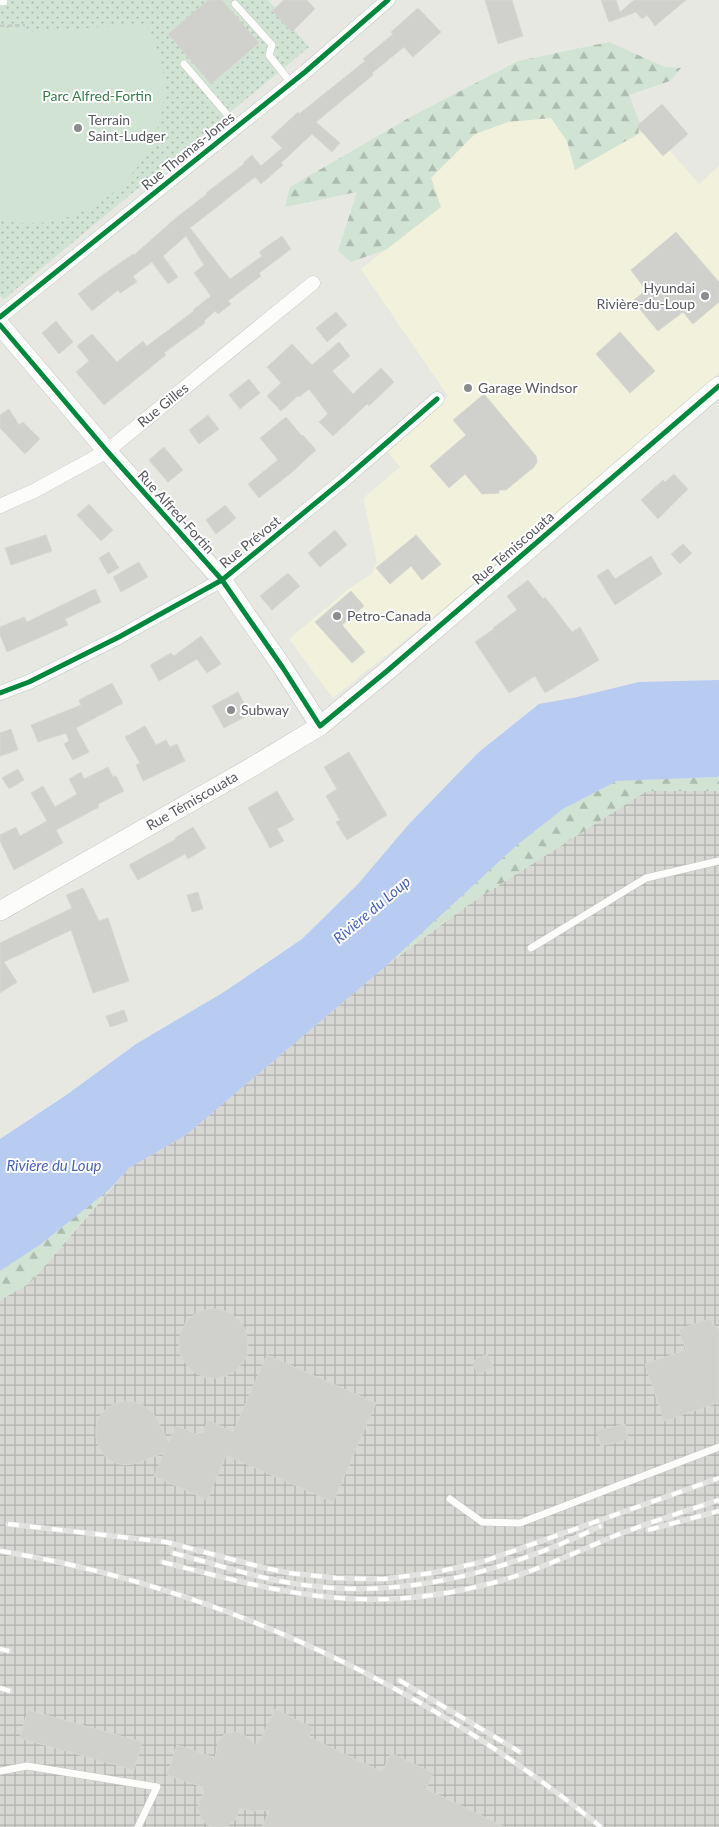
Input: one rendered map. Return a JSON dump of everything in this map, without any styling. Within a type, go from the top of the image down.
[{"type":"main road","name":"Rue Alfred-Fortin","points":[[0,325],[107,451],[222,580],[283,668],[320,726]]},
{"type":"main road","name":"Rue Témiscouata","points":[[0,911],[320,726],[388,671],[719,386]]},
{"type":"street","name":"Rue Thomas-Jones","points":[[0,316],[291,83],[388,0]]},
{"type":"street","name":"Rue Gilles","points":[[0,506],[34,491],[107,451],[313,283]]},
{"type":"street","name":"Rue Prévost","points":[[0,693],[29,682],[119,638],[222,580],[346,478],[437,399]]},
{"type":"lane","points":[[235,4],[272,45],[269,55],[291,83]]},
{"type":"lane","points":[[184,64],[237,126]]},
{"type":"lane","points":[[531,948],[646,878],[719,861]]},
{"type":"lane","points":[[450,1499],[482,1522],[520,1523],[719,1447]]},
{"type":"lane","points":[[0,1771],[27,1766],[157,1787],[138,1827]]},
{"type":"path","points":[[0,26],[25,25]]},
{"type":"shaded area","points":[[551,118],[567,141],[575,170],[650,128],[699,184],[719,166],[719,373],[436,615],[333,698],[289,639],[350,588],[372,574],[377,563],[364,500],[366,496],[400,467],[386,449],[448,396],[361,269],[441,207],[431,178],[475,134],[508,122]]},
{"type":"shaded area","points":[[647,790],[719,791],[719,1827],[0,1827],[0,1300],[30,1283],[129,1168],[186,1135],[387,965],[468,905]]},
{"type":"green space","name":"Parc Alfred-Fortin","points":[[0,0],[268,0],[309,47],[3,300],[0,295]]},
{"type":"green space","name":"Terrain Saint-Ludger","points":[[147,24],[163,70],[163,103],[155,135],[140,163],[120,187],[94,206],[65,218],[33,223],[0,220],[0,28],[26,27],[27,32]]},
{"type":"green space","points":[[609,42],[665,67],[681,68],[670,81],[629,95],[640,123],[638,134],[575,170],[567,141],[551,118],[508,122],[475,134],[431,178],[441,207],[387,249],[351,262],[338,251],[357,192],[285,207],[290,187],[412,116],[518,61]]},
{"type":"green space","points":[[719,777],[719,791],[647,791],[468,905],[387,965],[517,845],[563,809],[617,781]]},
{"type":"green space","points":[[110,1189],[30,1283],[0,1300],[0,1271],[41,1244]]},
{"type":"water","name":"Rivière du Loup","points":[[719,680],[719,777],[617,781],[563,809],[517,845],[387,965],[186,1135],[129,1168],[110,1189],[41,1244],[0,1271],[0,1139],[65,1096],[136,1044],[224,992],[302,939],[358,884],[409,824],[479,752],[539,704],[639,682]]},
{"type":"building","points":[[208,0],[222,0],[259,43],[211,84],[168,34]]},
{"type":"building","points":[[284,0],[307,0],[315,9],[292,32],[272,11]]},
{"type":"building","points":[[485,0],[512,0],[523,36],[498,44]]},
{"type":"building","points":[[601,0],[616,0],[620,12],[634,0],[686,0],[655,26],[647,15],[642,19],[636,12],[609,22]]},
{"type":"building","points":[[418,8],[441,32],[413,57],[404,47],[316,122],[340,143],[332,152],[312,134],[281,163],[283,165],[261,184],[255,177],[190,228],[230,279],[262,256],[259,252],[282,236],[291,249],[259,273],[261,276],[228,301],[231,304],[218,314],[215,311],[204,321],[205,323],[164,353],[166,355],[104,405],[76,372],[89,361],[77,346],[92,334],[117,362],[143,341],[147,346],[211,296],[194,273],[204,265],[186,236],[163,256],[178,277],[168,284],[152,262],[133,276],[137,282],[120,293],[118,290],[92,311],[78,294],[101,276],[134,255],[206,193],[244,164],[252,155],[261,166],[282,148],[271,137],[298,112],[299,114],[365,61],[363,59],[393,34],[391,32]]},
{"type":"building","points":[[662,104],[688,134],[663,156],[637,126]]},
{"type":"building","points":[[676,232],[719,282],[719,302],[693,324],[683,312],[658,331],[633,301],[646,290],[631,270]]},
{"type":"building","points":[[336,312],[347,325],[327,342],[316,328]]},
{"type":"building","points":[[56,321],[73,342],[59,354],[42,333]]},
{"type":"building","points":[[620,332],[655,371],[630,393],[596,354]]},
{"type":"building","points":[[339,342],[350,356],[332,371],[353,394],[381,368],[394,382],[333,436],[319,422],[328,414],[309,389],[281,411],[267,396],[281,383],[267,367],[292,344],[312,365]]},
{"type":"building","points":[[249,379],[260,393],[240,409],[229,395]]},
{"type":"building","points":[[484,394],[536,456],[537,462],[534,467],[506,490],[499,490],[499,493],[482,494],[465,474],[449,488],[430,466],[466,435],[453,420]]},
{"type":"building","points":[[9,409],[19,425],[23,422],[40,439],[25,454],[0,428],[0,415]]},
{"type":"building","points":[[208,415],[219,429],[199,444],[189,430]]},
{"type":"building","points":[[286,417],[316,450],[259,498],[248,484],[278,460],[260,438]]},
{"type":"building","points":[[164,447],[183,470],[168,482],[149,460]]},
{"type":"building","points":[[674,474],[688,489],[658,519],[641,500],[663,480],[665,482]]},
{"type":"building","points":[[89,504],[113,530],[101,541],[77,515]]},
{"type":"building","points":[[225,505],[236,518],[216,534],[206,520]]},
{"type":"building","points":[[335,530],[347,545],[320,567],[308,553]]},
{"type":"building","points":[[46,535],[52,551],[11,565],[5,548]]},
{"type":"building","points":[[416,535],[441,564],[422,580],[411,566],[390,584],[376,568]]},
{"type":"building","points":[[683,544],[692,553],[680,564],[671,554]]},
{"type":"building","points":[[109,552],[119,568],[108,574],[99,558]]},
{"type":"building","points":[[651,556],[662,574],[615,605],[597,576],[608,569],[615,579]]},
{"type":"building","points":[[139,562],[148,577],[121,592],[113,577]]},
{"type":"building","points":[[288,573],[300,586],[272,610],[260,596]]},
{"type":"building","points":[[528,580],[543,599],[545,597],[572,632],[580,627],[599,660],[545,693],[535,676],[509,693],[475,642],[517,610],[507,596]]},
{"type":"building","points":[[95,589],[101,602],[65,619],[68,625],[7,652],[0,635],[0,627],[24,617],[27,622]]},
{"type":"building","name":"Petro-Canada","points":[[351,591],[364,606],[342,625],[365,652],[352,663],[315,622]]},
{"type":"building","points":[[201,636],[221,664],[207,673],[197,659],[159,681],[150,665],[171,653],[174,656]]},
{"type":"building","points":[[112,683],[123,703],[76,728],[89,752],[73,760],[64,744],[69,741],[66,733],[38,742],[31,725],[81,705],[79,700]]},
{"type":"building","name":"Subway","points":[[238,692],[250,714],[224,728],[212,706]]},
{"type":"building","points":[[145,726],[156,745],[166,740],[170,747],[177,744],[185,761],[143,781],[136,765],[140,763],[125,737]]},
{"type":"building","points":[[11,729],[18,750],[0,756],[0,733]]},
{"type":"building","points":[[349,752],[387,815],[347,840],[336,822],[340,820],[326,796],[337,789],[324,767]]},
{"type":"building","points":[[108,767],[113,777],[116,776],[124,791],[98,804],[99,807],[56,830],[63,843],[14,870],[0,841],[0,835],[16,827],[20,836],[47,821],[31,793],[43,786],[55,807],[77,794],[69,779],[81,772],[84,779]]},
{"type":"building","points":[[18,769],[24,780],[9,789],[2,778]]},
{"type":"building","points":[[277,791],[294,820],[277,829],[284,841],[270,848],[248,808]]},
{"type":"building","points":[[193,827],[206,848],[188,859],[185,854],[138,880],[129,865],[176,839]]},
{"type":"building","points":[[83,888],[99,921],[108,918],[129,981],[93,993],[71,930],[4,962],[17,982],[0,993],[0,943],[72,908],[66,895]]},
{"type":"building","points":[[198,892],[203,909],[192,912],[187,895]]},
{"type":"building","points":[[124,1010],[128,1021],[110,1027],[106,1016]]},
{"type":"building","points":[[207,1309],[219,1309],[230,1313],[239,1320],[245,1329],[248,1340],[247,1357],[236,1370],[226,1376],[204,1377],[194,1372],[180,1354],[179,1342],[181,1331],[187,1321],[196,1313]]},
{"type":"building","points":[[710,1319],[719,1331],[719,1402],[664,1421],[645,1364],[686,1350],[679,1329]]},
{"type":"building","points":[[487,1354],[493,1367],[478,1374],[472,1362]]},
{"type":"building","points":[[267,1355],[376,1403],[333,1502],[226,1455],[207,1500],[154,1476],[164,1453],[133,1464],[123,1465],[113,1462],[99,1448],[96,1428],[99,1418],[105,1410],[123,1401],[134,1402],[144,1406],[153,1413],[169,1442],[176,1426],[201,1436],[208,1420],[233,1432]]},
{"type":"building","points":[[625,1424],[628,1439],[601,1446],[597,1431]]},
{"type":"building","points":[[275,1709],[313,1728],[309,1737],[382,1772],[391,1753],[433,1773],[426,1789],[505,1827],[262,1827],[270,1810],[253,1811],[240,1808],[236,1819],[226,1827],[212,1827],[202,1820],[198,1807],[206,1788],[167,1775],[177,1745],[215,1758],[221,1738],[225,1734],[236,1732],[242,1733],[257,1746]]},
{"type":"building","points":[[28,1710],[142,1742],[134,1770],[20,1738]]},
{"type":"railway","points":[[8,1524],[166,1542],[289,1573],[336,1578],[383,1579],[432,1573],[482,1562],[719,1478]]},
{"type":"railway","points":[[162,1562],[259,1586],[308,1595],[358,1599],[393,1599],[427,1596],[511,1578],[625,1532],[719,1500]]},
{"type":"railway","points":[[648,1530],[719,1511]]},
{"type":"railway","points":[[173,1553],[259,1577],[294,1584],[350,1589],[387,1588],[461,1577],[497,1567],[532,1555],[601,1526]]},
{"type":"railway","points":[[0,1551],[82,1567],[162,1590],[241,1617],[318,1650],[393,1688],[465,1730],[535,1776],[601,1827]]},
{"type":"railway","points":[[0,1649],[9,1651]]},
{"type":"railway","points":[[399,1680],[520,1752]]},
{"type":"railway","points":[[0,1688],[10,1691]]},
{"type":"cycle path","points":[[0,317],[305,72],[388,0]]},
{"type":"cycle path","points":[[0,325],[107,451],[222,580],[283,668],[320,726],[387,671],[719,386]]},
{"type":"cycle path","points":[[0,693],[29,682],[119,637],[222,580],[346,478],[437,399]]},
{"type":"place","name":"Terrain Saint-Ludger","points":[[78,128]]},
{"type":"place","name":"Hyundai Rivière-du-Loup","points":[[705,296]]},
{"type":"place","name":"Garage Windsor","points":[[468,388]]},
{"type":"place","name":"Petro-Canada","points":[[337,616]]},
{"type":"place","name":"Subway","points":[[231,710]]}]
